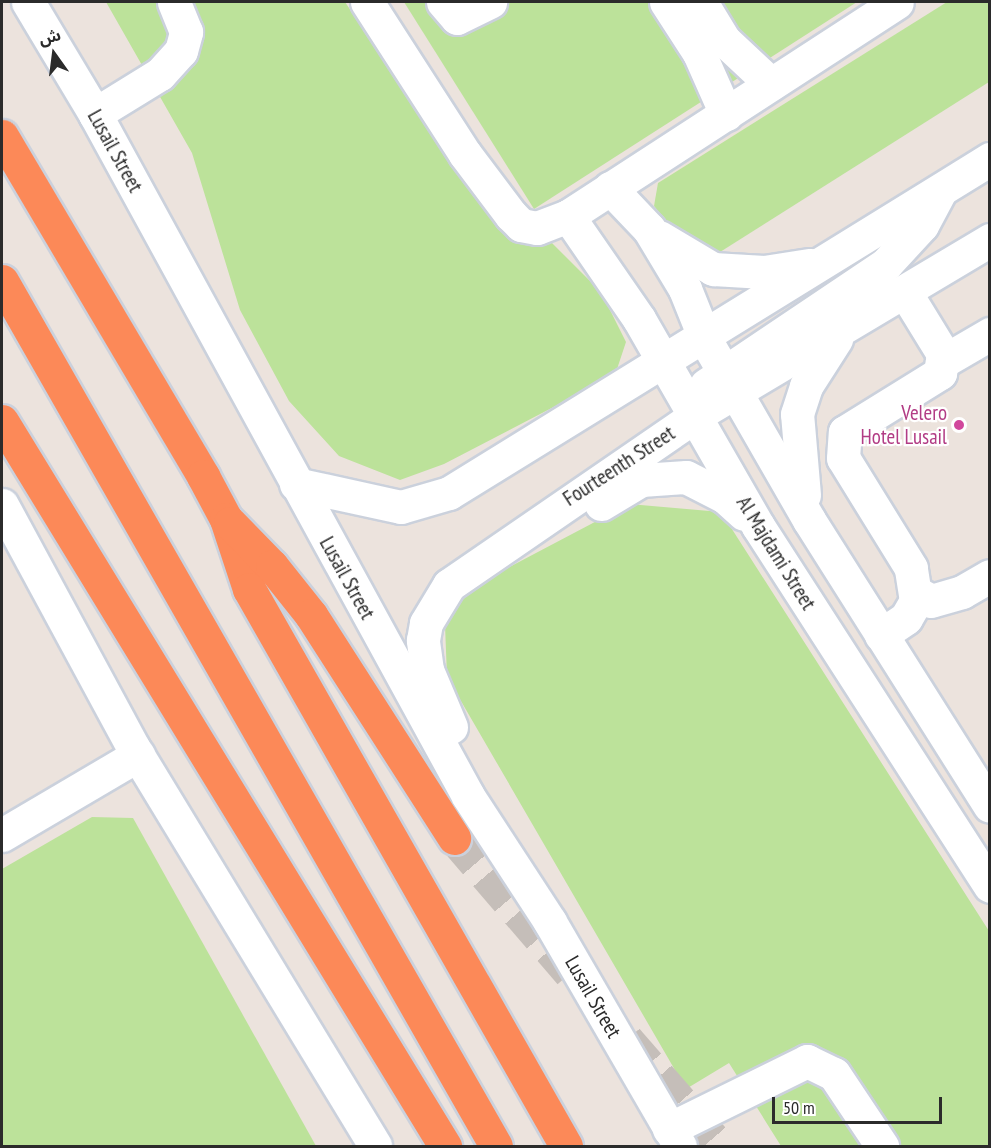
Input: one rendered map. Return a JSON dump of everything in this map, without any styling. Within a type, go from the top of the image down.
[{"type":"highway","points":[[2,136],[90,280],[226,519],[249,589],[566,1146]]},
{"type":"highway","points":[[2,281],[496,1146]]},
{"type":"highway","points":[[2,421],[446,1146]]},
{"type":"highway","points":[[226,519],[272,566],[311,615],[454,838]]},
{"type":"street","name":"Lusail Street","points":[[28,2],[95,114],[468,796],[550,922],[674,1138]]},
{"type":"street","points":[[95,114],[160,74],[181,51],[186,32],[174,2]]},
{"type":"street","points":[[367,2],[465,154],[511,215],[521,225],[537,228],[568,216],[897,2]]},
{"type":"street","points":[[443,2],[457,18],[490,2]]},
{"type":"street","points":[[666,2],[699,53],[726,114]]},
{"type":"street","points":[[701,2],[724,40],[771,84]]},
{"type":"street","points":[[296,484],[401,507],[433,501],[705,339],[942,187],[990,159]]},
{"type":"street","points":[[729,382],[886,264],[922,225],[942,187]]},
{"type":"street","points":[[610,188],[649,229],[684,256],[713,269],[764,272],[821,264]]},
{"type":"street","name":"Al Majdami Street","points":[[568,216],[639,319],[661,364],[758,526],[990,886]]},
{"type":"street","points":[[979,247],[990,222]]},
{"type":"street","points":[[649,229],[685,289],[705,339],[809,520],[990,806]]},
{"type":"street","name":"Fourteenth Street","points":[[468,796],[458,742],[427,670],[426,623],[449,585],[538,519],[693,417],[729,382],[841,332],[979,247]]},
{"type":"street","points":[[881,635],[906,618],[916,601],[911,568],[843,458],[845,432],[940,373],[942,362],[935,339],[905,292]]},
{"type":"street","points":[[809,520],[798,461],[797,414],[806,386],[841,332]]},
{"type":"street","points":[[942,362],[990,334]]},
{"type":"street","points":[[538,519],[583,513],[641,480],[674,477],[697,481],[725,496],[758,526]]},
{"type":"street","points":[[2,505],[138,755],[375,1146]]},
{"type":"street","points":[[915,592],[931,601],[962,592],[990,576]]},
{"type":"street","points":[[2,835],[138,755]]},
{"type":"street","points":[[674,1138],[775,1072],[807,1061],[834,1074],[882,1146]]},
{"type":"green space","points":[[106,2],[345,2],[493,222],[550,241],[601,292],[626,342],[615,375],[444,464],[400,480],[339,456],[289,401],[240,310],[192,153]]},
{"type":"green space","points":[[404,2],[857,2],[534,209]]},
{"type":"green space","points":[[947,2],[989,2],[989,82],[709,259],[685,245],[654,206],[658,183]]},
{"type":"green space","points":[[629,504],[721,512],[989,931],[989,1146],[781,1146],[729,1063],[686,1089],[447,677],[445,625],[464,591]]},
{"type":"green space","points":[[92,817],[133,818],[316,1146],[2,1146],[2,869]]},
{"type":"tunnel","points":[[454,838],[570,973]]},
{"type":"tunnel","points":[[627,1039],[720,1146]]},
{"type":"place","name":"Velero Hotel Lusail","points":[[959,425]]}]
